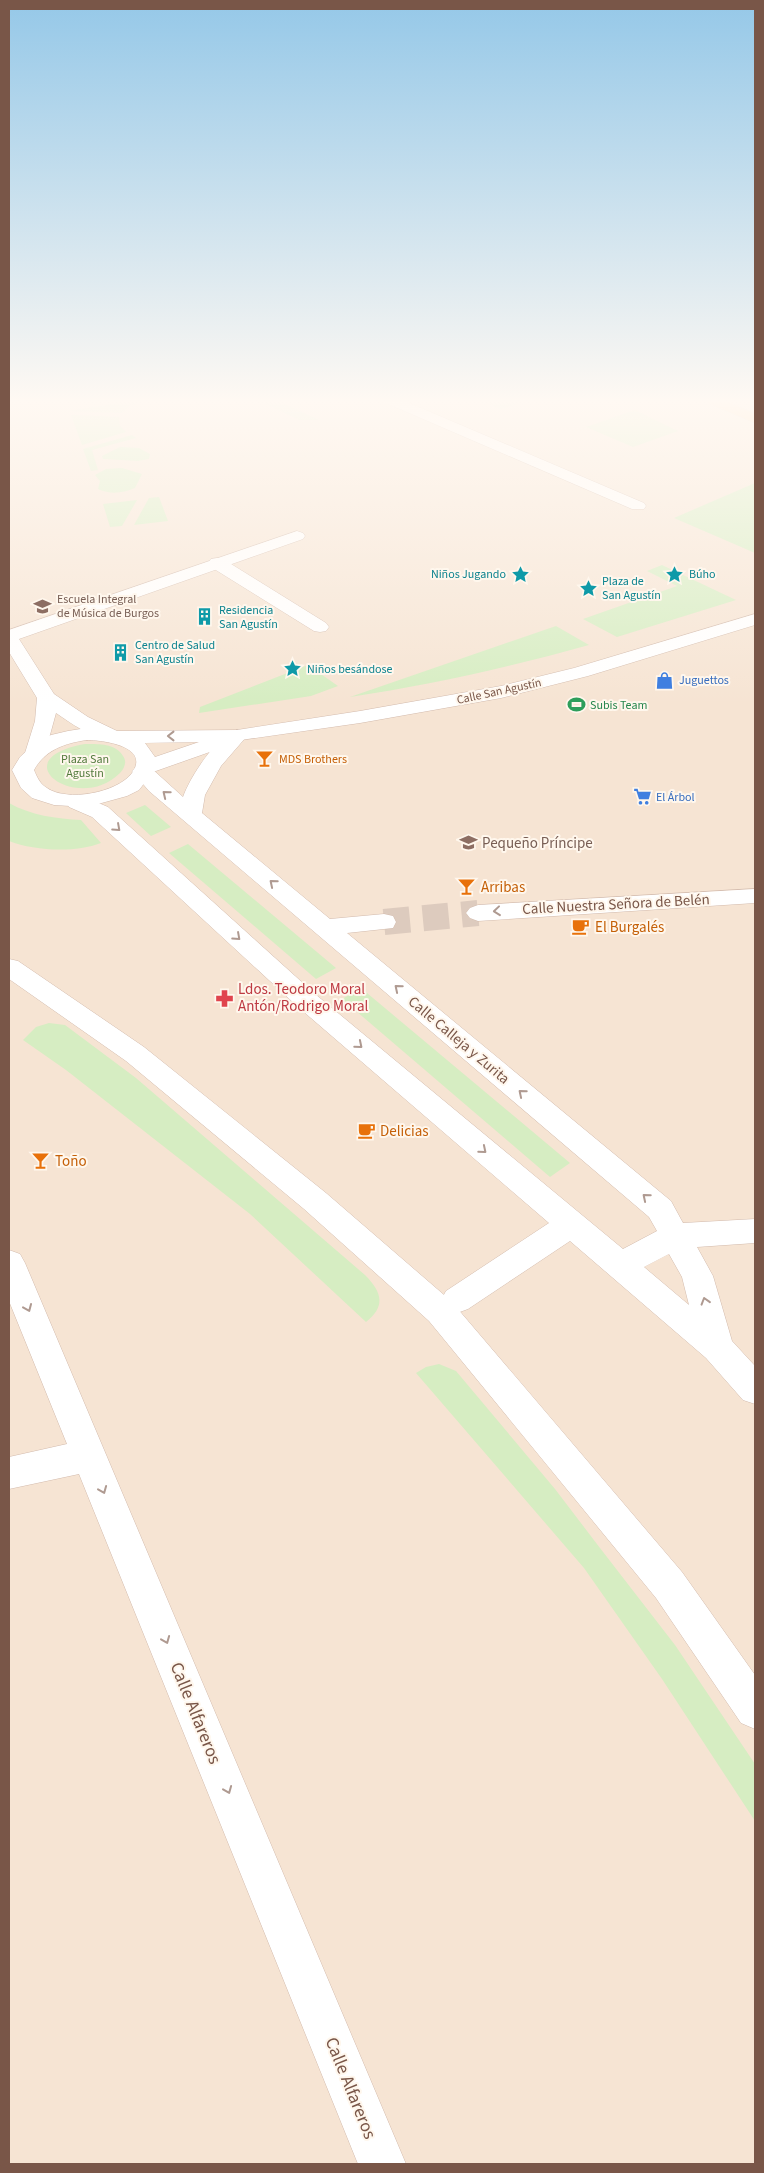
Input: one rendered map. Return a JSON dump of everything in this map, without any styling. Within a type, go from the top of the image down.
[{"type":"street","points":[[627,501],[638,506]]},
{"type":"street","points":[[47,698],[45,721],[34,754],[23,770],[24,780],[31,788],[37,794],[52,799],[77,802],[113,795],[130,786],[140,778],[144,770],[145,757],[137,746],[81,720],[47,698],[9,637],[297,536]]},
{"type":"street","points":[[217,563],[320,627]]},
{"type":"street","name":"Calle San Agustín","points":[[114,736],[237,736],[380,714],[540,684],[755,619]]},
{"type":"street","points":[[9,759],[34,754],[48,744],[67,737],[88,734],[114,736]]},
{"type":"street","points":[[192,814],[194,794],[212,763],[237,736]]},
{"type":"street","name":"Calle San Agustín","points":[[144,770],[237,736]]},
{"type":"street","name":"Calle Calleja y Zurita","points":[[144,770],[157,786],[660,1209],[697,1276],[718,1348]]},
{"type":"street","points":[[9,783],[31,788]]},
{"type":"street","name":"Calle Calleja y Zurita","points":[[77,802],[100,812],[306,1000],[570,1225],[718,1348],[755,1389]]},
{"type":"street","name":"Calle Nuestra Señora de Belén","points":[[478,914],[543,908],[755,896]]},
{"type":"street","points":[[325,927],[384,922]]},
{"type":"street","points":[[9,967],[135,1054],[315,1201],[449,1306],[669,1585],[755,1709]]},
{"type":"street","points":[[449,1306],[570,1225]]},
{"type":"street","points":[[619,1266],[675,1236],[755,1231]]},
{"type":"street","name":"Calle Alfareros","points":[[9,1263],[382,2164]]},
{"type":"street","points":[[9,1473],[89,1455]]},
{"type":"shaded area","points":[[9,501],[755,501],[755,2164],[9,2164]]},
{"type":"green space","points":[[136,501],[122,526],[110,527],[103,504]]},
{"type":"green space","points":[[147,501],[161,501],[168,521],[134,525]]},
{"type":"green space","points":[[712,501],[755,501],[755,553],[674,518]]},
{"type":"green space","points":[[662,565],[736,600],[617,637],[583,619],[677,586],[647,571]]},
{"type":"green space","points":[[556,626],[589,645],[470,675],[350,697]]},
{"type":"green space","points":[[308,665],[338,686],[311,696],[199,713],[200,707]]},
{"type":"green space","name":"Plaza San Agustín","points":[[85,744],[106,745],[116,749],[125,760],[122,771],[103,784],[85,788],[68,786],[55,780],[48,771],[49,761],[60,751]]},
{"type":"green space","points":[[9,803],[26,811],[44,816],[81,820],[101,843],[79,848],[55,850],[31,847],[9,841]]},
{"type":"green space","points":[[145,805],[171,827],[151,836],[126,813]]},
{"type":"green space","points":[[188,844],[336,968],[316,979],[169,853]]},
{"type":"green space","points":[[361,988],[570,1163],[550,1177],[342,999]]},
{"type":"green space","points":[[49,1023],[65,1025],[136,1078],[365,1275],[378,1293],[379,1305],[372,1316],[366,1322],[250,1214],[66,1070],[23,1040],[36,1027]]},
{"type":"green space","points":[[439,1364],[456,1371],[555,1489],[675,1645],[755,1764],[755,1821],[662,1679],[584,1568],[416,1373],[426,1367]]},
{"type":"tunnel","points":[[384,922],[478,913]]},
{"type":"place","name":"Niños Jugando","points":[[520,574]]},
{"type":"place","name":"Búho","points":[[675,574]]},
{"type":"place","name":"Plaza de San Agustín","points":[[588,588]]},
{"type":"place","name":"Escuela Integral de Música de Burgos","points":[[43,606]]},
{"type":"place","name":"Residencia San Agustín","points":[[205,617]]},
{"type":"place","name":"Centro de Salud San Agustín","points":[[121,652]]},
{"type":"place","name":"Niños besándose","points":[[293,669]]},
{"type":"place","name":"Juguettos","points":[[665,680]]},
{"type":"place","name":"Subis Team","points":[[576,705]]},
{"type":"place","name":"MDS Brothers","points":[[265,759]]},
{"type":"place","name":"El Árbol","points":[[642,797]]},
{"type":"place","name":"Pequeño Príncipe","points":[[468,843]]},
{"type":"place","name":"Arribas","points":[[467,887]]},
{"type":"place","name":"El Burgalés","points":[[581,927]]},
{"type":"place","name":"Ldos. Teodoro Moral Antón/Rodrigo Moral","points":[[224,998]]},
{"type":"place","name":"Delicias","points":[[366,1131]]},
{"type":"place","name":"Toño","points":[[41,1161]]}]
